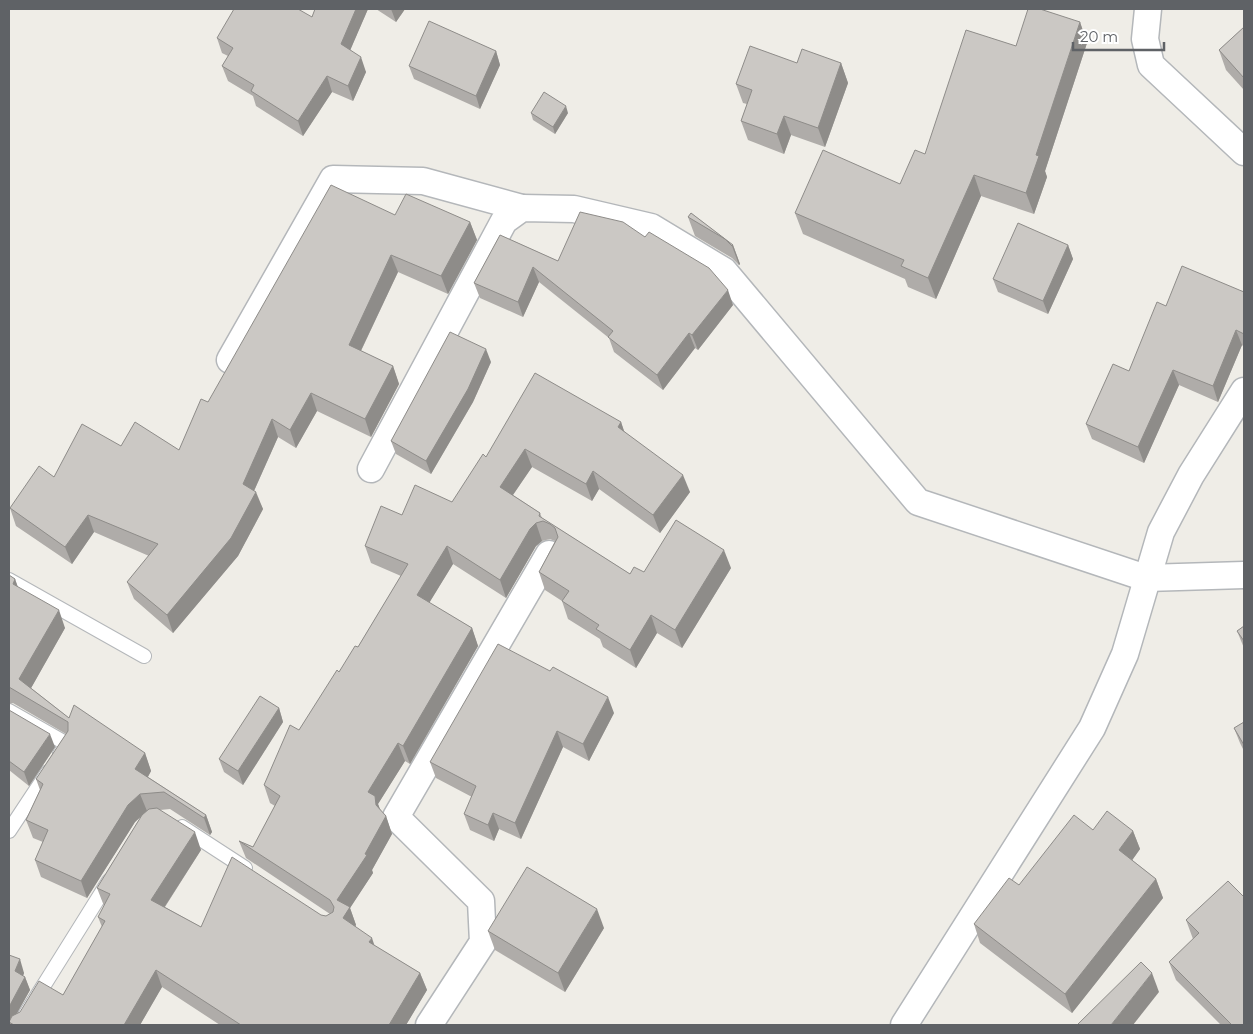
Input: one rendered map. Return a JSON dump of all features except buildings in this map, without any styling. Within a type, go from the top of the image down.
[{"type":"street","points":[[1148,9],[1145,38],[1152,65],[1244,152]]},
{"type":"street","points":[[230,360],[333,179],[423,181],[522,208],[574,209],[652,228],[724,271],[918,502],[1146,578],[1244,575]]},
{"type":"street","points":[[371,469],[504,221],[522,208]]},
{"type":"street","points":[[904,1025],[1092,728],[1125,654],[1146,578],[1165,524],[1191,476],[1244,391]]},
{"type":"street","points":[[429,1025],[484,942],[481,901],[396,817],[549,554]]},
{"type":"lane","points":[[9,580],[144,656]]},
{"type":"lane","points":[[9,711],[67,744],[9,832]]},
{"type":"lane","points":[[166,817],[257,876]]},
{"type":"lane","points":[[19,1025],[117,868]]}]
